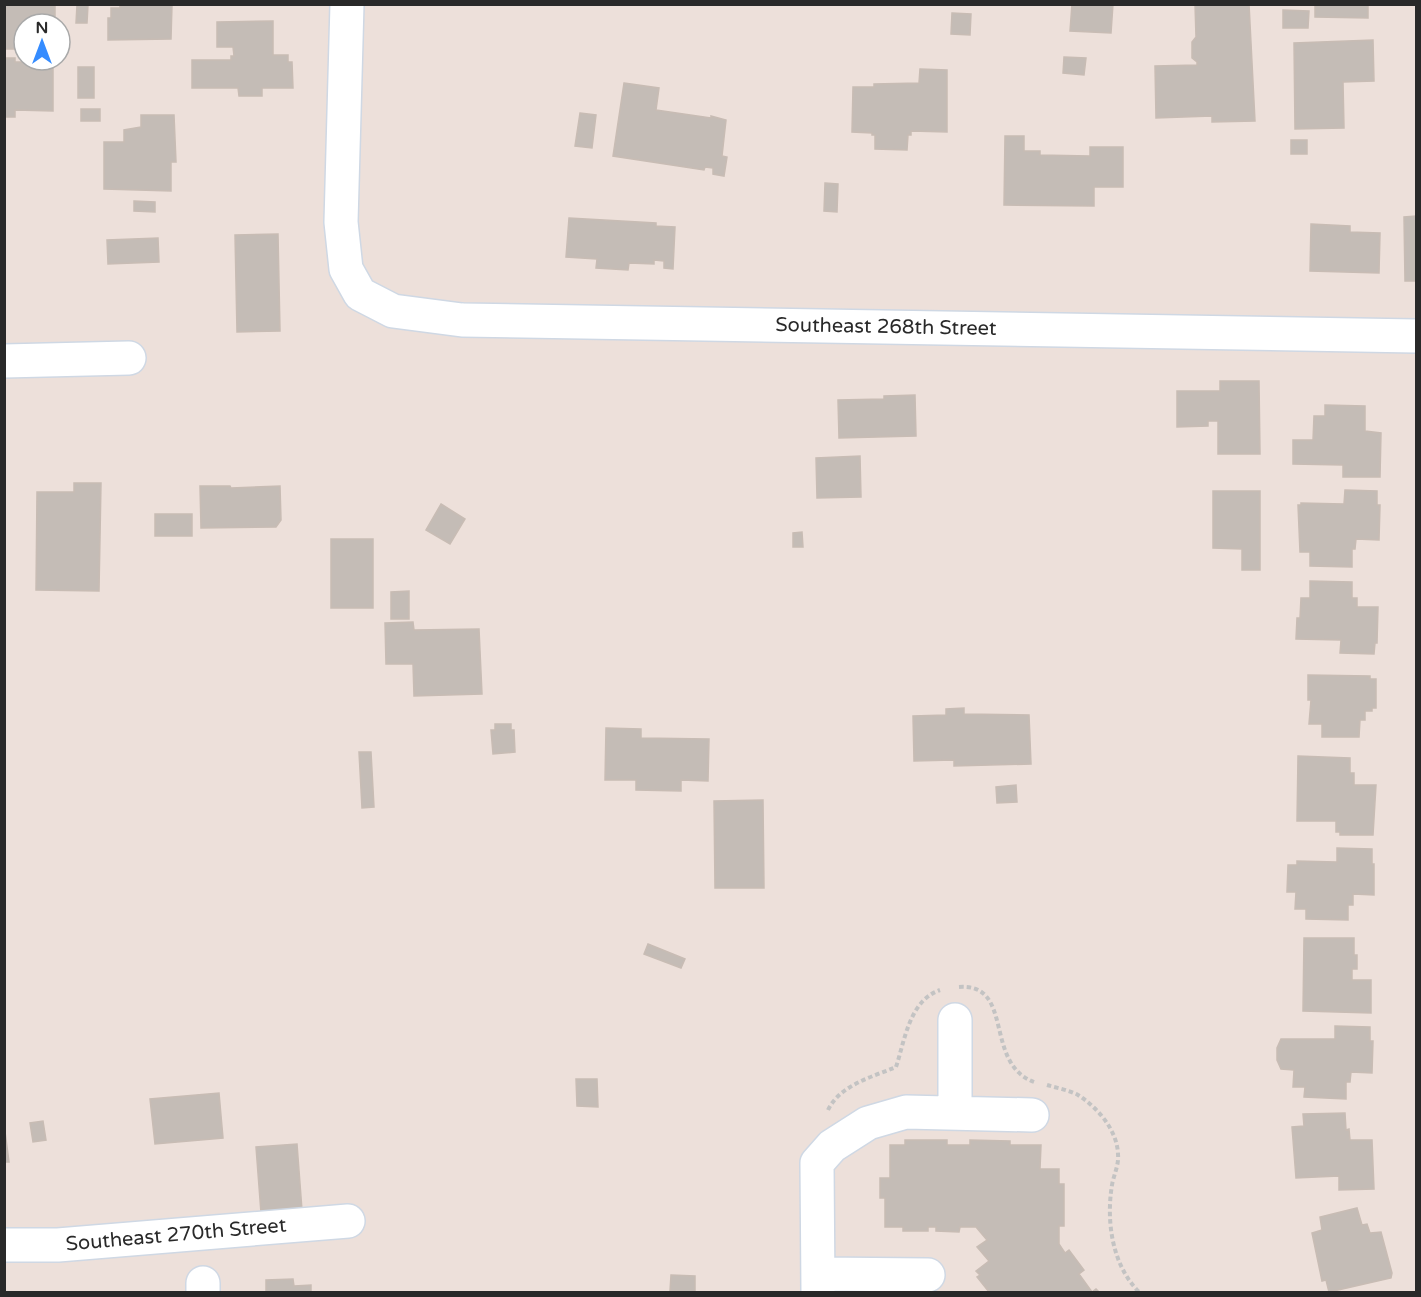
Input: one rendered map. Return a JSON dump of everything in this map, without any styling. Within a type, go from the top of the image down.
[{"type":"street","name":"Southeast 268th Street","points":[[347,4],[341,222],[346,269],[360,294],[393,311],[462,320],[1416,336]]},
{"type":"street","points":[[4,361],[129,358]]},
{"type":"street","points":[[955,1020],[955,1113]]},
{"type":"street","points":[[928,1275],[818,1283],[817,1163],[832,1146],[868,1123],[906,1112],[1032,1115]]},
{"type":"street","name":"Southeast 270th Street","points":[[4,1245],[58,1245],[348,1221]]},
{"type":"building","points":[[4,4],[55,4],[55,12],[12,12],[12,49],[4,49]]},
{"type":"building","points":[[1072,4],[1113,4],[1111,33],[1070,31]]},
{"type":"building","points":[[1195,4],[1249,4],[1255,121],[1212,122],[1212,116],[1156,118],[1155,66],[1197,65],[1192,58],[1192,42],[1196,37]]},
{"type":"building","points":[[1315,4],[1368,4],[1368,18],[1315,17]]},
{"type":"building","points":[[77,5],[88,5],[87,23],[76,23]]},
{"type":"building","points":[[120,5],[172,5],[171,39],[108,40],[108,18],[111,18],[111,8],[120,8]]},
{"type":"building","points":[[1283,10],[1309,11],[1308,28],[1283,28]]},
{"type":"building","points":[[952,13],[971,14],[970,35],[951,34]]},
{"type":"building","points":[[273,21],[273,55],[288,55],[288,62],[292,62],[293,88],[262,88],[262,96],[239,96],[238,88],[192,88],[192,60],[231,60],[231,56],[234,56],[233,47],[217,47],[217,22]]},
{"type":"building","points":[[1373,40],[1374,81],[1343,82],[1344,128],[1295,129],[1294,43]]},
{"type":"building","points":[[1064,57],[1086,58],[1084,75],[1063,73]]},
{"type":"building","points":[[4,58],[12,58],[12,72],[53,72],[53,111],[15,110],[15,117],[4,117]]},
{"type":"building","points":[[78,67],[94,67],[94,98],[78,98]]},
{"type":"building","points":[[920,69],[947,70],[947,132],[911,131],[911,135],[908,135],[907,150],[875,149],[875,135],[852,132],[853,87],[919,83]]},
{"type":"building","points":[[624,83],[659,88],[656,110],[711,118],[711,116],[726,120],[722,156],[727,157],[724,176],[713,174],[713,168],[705,167],[704,170],[613,156]]},
{"type":"building","points":[[81,109],[100,109],[100,121],[81,121]]},
{"type":"building","points":[[580,113],[596,115],[592,148],[575,146]]},
{"type":"building","points":[[141,115],[174,115],[176,162],[171,162],[171,191],[104,189],[104,142],[124,142],[124,130],[141,127]]},
{"type":"building","points":[[1005,136],[1024,136],[1024,151],[1040,151],[1040,155],[1090,156],[1090,147],[1123,147],[1123,187],[1094,187],[1094,206],[1004,205]]},
{"type":"building","points":[[1291,140],[1307,140],[1307,154],[1291,154]]},
{"type":"building","points":[[825,183],[838,184],[837,212],[824,211]]},
{"type":"building","points":[[134,201],[155,202],[155,212],[134,211]]},
{"type":"building","points":[[1416,216],[1416,281],[1405,281],[1404,217]]},
{"type":"building","points":[[569,218],[656,223],[656,226],[675,227],[673,269],[664,268],[664,261],[654,260],[654,264],[629,263],[628,270],[596,268],[597,259],[566,257]]},
{"type":"building","points":[[1311,224],[1350,226],[1350,232],[1380,233],[1379,273],[1310,271]]},
{"type":"building","points":[[278,234],[280,331],[237,332],[235,235]]},
{"type":"building","points":[[158,238],[159,262],[108,264],[107,240]]},
{"type":"building","points":[[1220,381],[1259,381],[1260,454],[1218,454],[1218,421],[1208,421],[1208,426],[1177,427],[1177,391],[1220,391]]},
{"type":"building","points":[[915,395],[916,436],[839,438],[838,400],[884,399],[884,396]]},
{"type":"building","points":[[1325,405],[1365,406],[1365,431],[1381,433],[1380,477],[1343,477],[1343,465],[1293,464],[1293,440],[1313,440],[1314,416],[1325,416]]},
{"type":"building","points":[[860,456],[861,497],[817,498],[816,458]]},
{"type":"building","points":[[74,483],[101,483],[99,591],[36,590],[37,492],[74,492]]},
{"type":"building","points":[[200,486],[230,486],[231,488],[280,486],[281,520],[276,527],[201,528]]},
{"type":"building","points":[[1345,490],[1377,491],[1377,505],[1380,505],[1379,540],[1356,539],[1355,549],[1352,549],[1352,567],[1310,566],[1310,552],[1300,552],[1298,505],[1301,503],[1344,504]]},
{"type":"building","points":[[1213,491],[1260,491],[1260,570],[1242,570],[1242,549],[1213,548]]},
{"type":"building","points":[[441,504],[465,519],[450,544],[426,530]]},
{"type":"building","points":[[155,514],[192,514],[192,536],[155,536]]},
{"type":"building","points":[[802,532],[803,547],[793,547],[793,533]]},
{"type":"building","points":[[331,539],[373,539],[373,608],[331,608]]},
{"type":"building","points":[[1310,581],[1352,582],[1352,598],[1357,598],[1357,607],[1378,607],[1377,643],[1375,643],[1374,654],[1340,653],[1341,640],[1296,639],[1301,598],[1310,598]]},
{"type":"building","points":[[409,591],[409,619],[391,619],[391,592]]},
{"type":"building","points":[[413,622],[414,630],[479,629],[482,694],[414,696],[413,664],[386,664],[385,623]]},
{"type":"building","points":[[1308,675],[1370,676],[1370,679],[1376,679],[1376,708],[1372,708],[1372,711],[1365,711],[1365,720],[1360,720],[1359,737],[1322,737],[1322,724],[1309,724],[1311,700],[1308,700]]},
{"type":"building","points":[[964,708],[964,714],[1029,715],[1031,764],[954,766],[954,760],[914,761],[913,716],[946,715],[946,709]]},
{"type":"building","points":[[495,724],[511,724],[511,730],[514,730],[515,752],[493,754],[491,730],[495,730]]},
{"type":"building","points":[[606,728],[641,729],[641,738],[709,739],[708,781],[681,780],[681,791],[636,790],[636,780],[605,780]]},
{"type":"building","points":[[359,752],[371,752],[374,807],[362,808]]},
{"type":"building","points":[[1298,756],[1350,758],[1350,773],[1354,773],[1354,785],[1376,785],[1373,835],[1340,835],[1340,832],[1336,832],[1336,821],[1297,821]]},
{"type":"building","points":[[1016,785],[1017,802],[997,803],[996,787]]},
{"type":"building","points":[[763,800],[764,888],[715,888],[714,801]]},
{"type":"building","points":[[1337,848],[1372,849],[1374,895],[1353,894],[1353,905],[1348,905],[1348,920],[1306,919],[1306,909],[1295,909],[1296,892],[1287,892],[1288,865],[1297,865],[1297,861],[1337,862]]},
{"type":"building","points":[[1304,938],[1354,938],[1357,969],[1352,969],[1352,980],[1371,980],[1371,1013],[1303,1011]]},
{"type":"building","points":[[648,944],[685,959],[681,968],[644,954]]},
{"type":"building","points":[[1335,1026],[1370,1027],[1370,1041],[1373,1041],[1372,1073],[1351,1072],[1350,1082],[1346,1082],[1346,1099],[1304,1097],[1305,1087],[1293,1087],[1294,1070],[1281,1069],[1277,1060],[1277,1048],[1281,1039],[1335,1039]]},
{"type":"building","points":[[576,1079],[597,1079],[598,1107],[577,1106]]},
{"type":"building","points":[[219,1093],[223,1138],[155,1144],[150,1099]]},
{"type":"building","points":[[1345,1113],[1346,1130],[1349,1129],[1350,1140],[1372,1140],[1374,1189],[1339,1190],[1339,1176],[1296,1178],[1292,1127],[1304,1126],[1303,1114]]},
{"type":"building","points":[[43,1121],[46,1140],[33,1142],[30,1123]]},
{"type":"building","points":[[4,1124],[9,1162],[4,1162]]},
{"type":"building","points":[[905,1140],[947,1140],[947,1145],[970,1145],[970,1140],[1010,1141],[1010,1145],[1041,1145],[1040,1169],[1059,1169],[1059,1184],[1064,1184],[1064,1226],[1059,1226],[1059,1244],[1065,1253],[1069,1250],[1084,1270],[1079,1274],[1092,1292],[989,1292],[977,1277],[980,1275],[976,1271],[989,1261],[977,1247],[987,1240],[976,1227],[960,1227],[959,1232],[936,1231],[936,1227],[928,1227],[928,1231],[903,1231],[903,1227],[885,1227],[885,1198],[880,1198],[880,1178],[890,1178],[890,1145],[905,1145]]},
{"type":"building","points":[[297,1144],[302,1210],[261,1213],[256,1147]]},
{"type":"building","points":[[1357,1208],[1362,1225],[1367,1224],[1370,1233],[1381,1232],[1392,1273],[1391,1278],[1329,1292],[1326,1280],[1322,1281],[1312,1233],[1322,1230],[1320,1217]]},
{"type":"building","points":[[671,1275],[695,1276],[695,1292],[670,1291]]},
{"type":"building","points":[[293,1279],[294,1286],[311,1285],[311,1292],[266,1292],[266,1280]]}]
